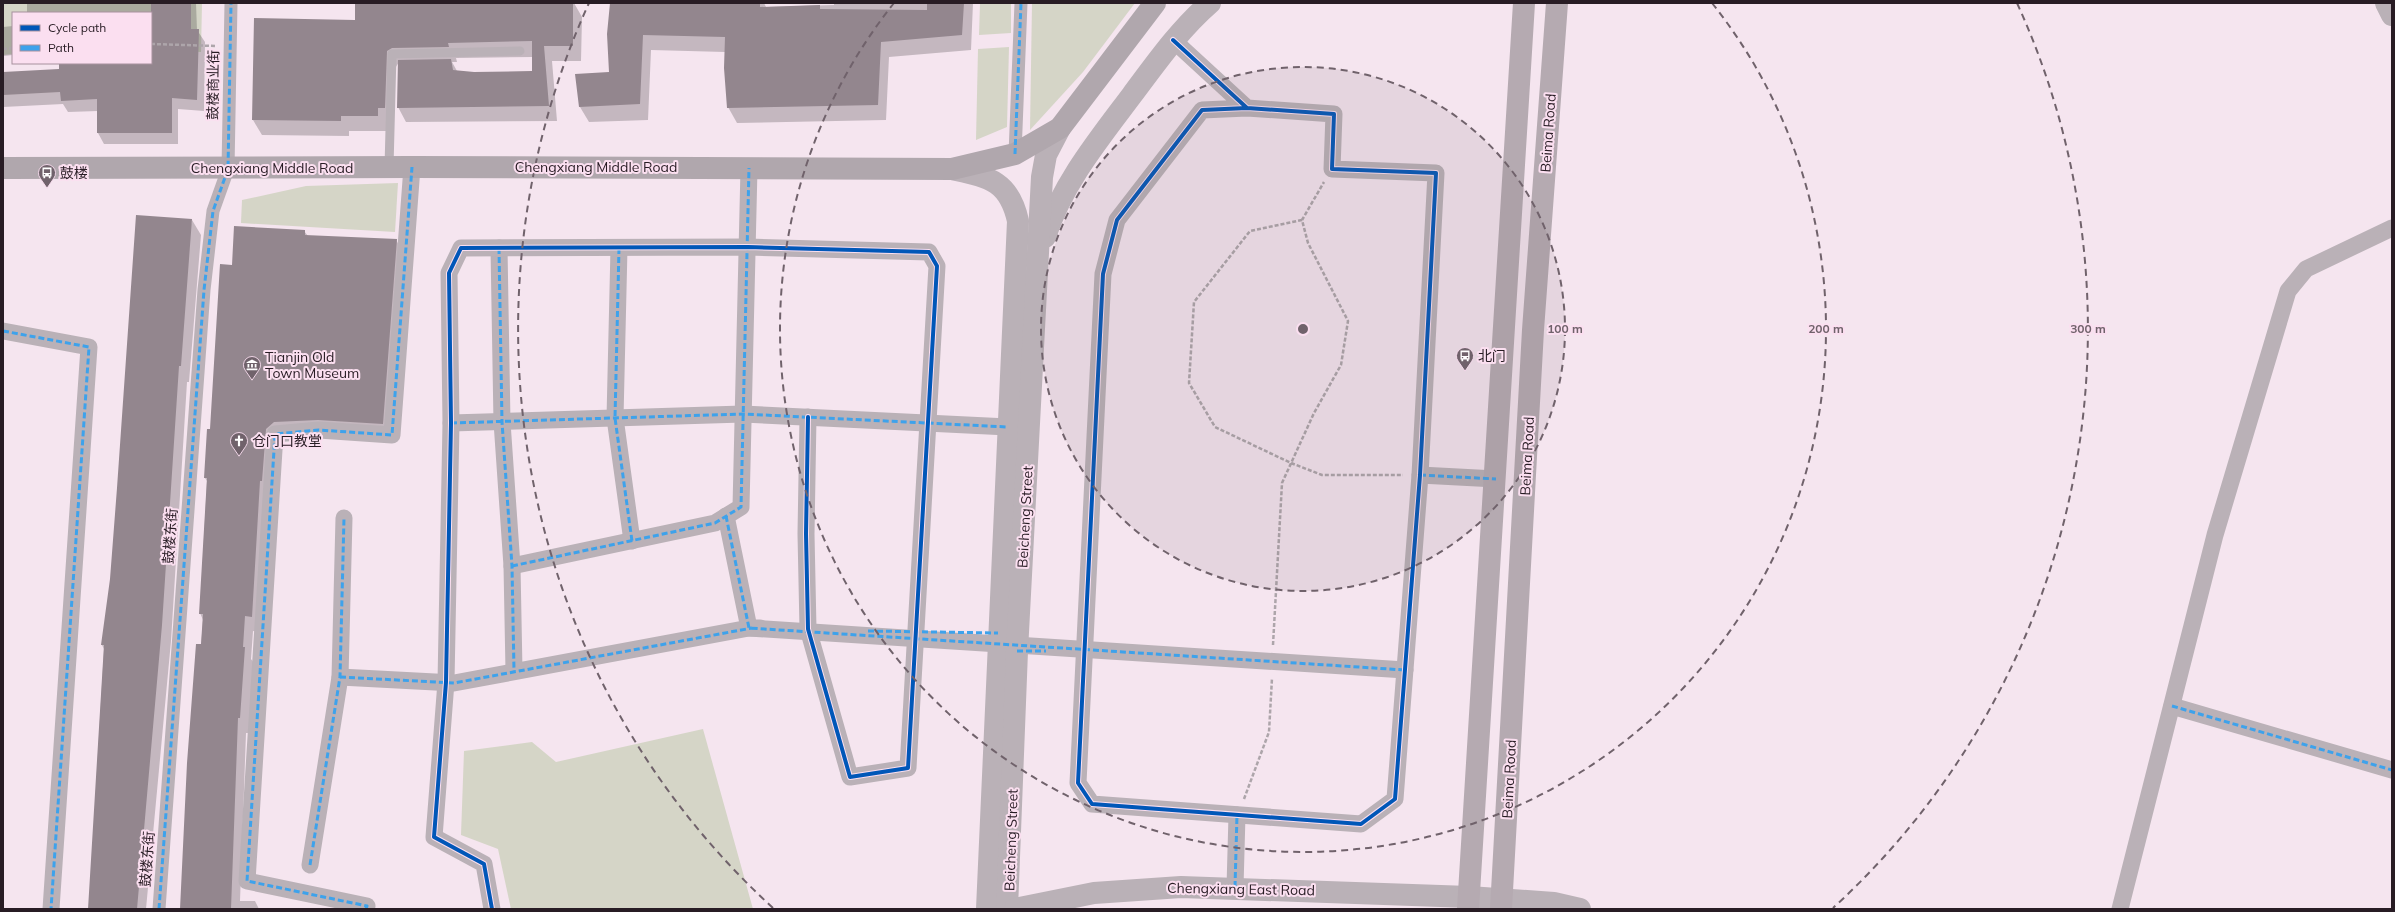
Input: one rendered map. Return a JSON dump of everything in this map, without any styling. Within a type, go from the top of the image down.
[{"type":"main road","name":"Chengxiang Middle Road","points":[[1132,32],[1150,3]]},
{"type":"main road","name":"Chengxiang Middle Road","points":[[3,168],[412,167],[952,169],[1015,154],[1060,128],[1155,3]]},
{"type":"main road","points":[[1469,903],[1524,3]]},
{"type":"main road","name":"Beima Road","points":[[1501,904],[1521,575],[1533,330],[1557,3]]},
{"type":"main road","points":[[1490,574],[1521,575]]},
{"type":"street","name":"鼓楼商业街","points":[[228,168],[231,3]]},
{"type":"street","points":[[1015,154],[1021,3]]},
{"type":"street","points":[[1039,259],[1052,216],[1098,141],[1173,40],[1210,3]]},
{"type":"street","points":[[2386,3],[2392,15]]},
{"type":"street","points":[[1173,40],[1247,108]]},
{"type":"street","points":[[1247,108],[1334,114],[1332,170],[1436,173],[1420,475],[1395,799],[1361,824],[1092,804],[1078,783],[1103,274],[1117,220],[1202,110],[1247,108]]},
{"type":"street","name":"Beicheng Street","points":[[987,909],[1039,259],[1042,177],[1046,155],[1060,128]]},
{"type":"street","points":[[366,909],[367,906],[247,881],[253,771],[275,434],[319,430],[392,435],[412,167]]},
{"type":"street","name":"鼓楼东街","points":[[159,909],[204,290],[213,210],[228,168]]},
{"type":"street","points":[[512,566],[715,523],[741,507],[749,168]]},
{"type":"street","name":"Beicheng Street","points":[[952,169],[993,180],[1003,187],[1016,209],[1018,221],[1018,260],[1008,427],[1008,909]]},
{"type":"street","points":[[2120,909],[2216,535],[2288,291],[2306,269],[2392,228]]},
{"type":"street","points":[[492,909],[484,864],[434,837],[446,682],[450,423],[449,273],[461,248],[748,248],[929,252],[937,266],[917,635],[908,768],[850,776],[808,630],[806,534],[808,417]]},
{"type":"street","points":[[500,248],[502,422],[512,566],[514,671]]},
{"type":"street","points":[[619,248],[615,418],[632,540]]},
{"type":"street","points":[[3,331],[89,347],[51,909]]},
{"type":"street","points":[[450,423],[742,414],[1008,427]]},
{"type":"street","points":[[1420,475],[1496,479]]},
{"type":"street","points":[[726,516],[749,628]]},
{"type":"street","points":[[310,865],[340,677],[344,518]]},
{"type":"street","points":[[340,677],[446,682],[749,628],[917,635],[1084,651],[1405,670]]},
{"type":"street","points":[[2172,706],[2392,770]]},
{"type":"street","points":[[1235,888],[1237,815]]},
{"type":"street","name":"Chengxiang East Road","points":[[1015,909],[1094,893],[1181,886],[1469,903],[1554,903],[1580,909]]},
{"type":"lane","points":[[389,167],[392,54],[520,51]]},
{"type":"path","points":[[152,44],[230,47]]},
{"type":"path","points":[[1237,815],[1269,732],[1282,483],[1314,413],[1341,365],[1348,322],[1308,243],[1302,220],[1332,170]]},
{"type":"path","points":[[1302,220],[1250,231],[1194,302],[1189,383],[1215,427],[1291,463],[1322,475],[1420,475]]},
{"type":"shaded area","points":[[3,3],[202,3],[201,52],[152,50],[152,12],[12,12],[12,54],[3,55]]},
{"type":"shaded area","points":[[980,3],[1011,3],[1011,33],[979,35]]},
{"type":"shaded area","points":[[1032,3],[1135,3],[1083,72],[1030,130]]},
{"type":"shaded area","points":[[1009,47],[1007,127],[976,140],[978,49]]},
{"type":"shaded area","points":[[398,183],[395,232],[241,223],[242,200],[306,186]]},
{"type":"shaded area","points":[[703,729],[753,909],[511,909],[498,849],[461,835],[464,751],[532,742],[556,762]]},
{"type":"building","points":[[151,3],[191,3],[191,29],[199,29],[197,100],[172,98],[172,133],[97,133],[97,99],[61,101],[60,92],[3,95],[3,72],[59,69],[59,64],[152,64]]},
{"type":"building","points":[[355,3],[573,3],[573,46],[544,46],[549,106],[397,108],[398,60],[451,59],[453,70],[474,72],[532,71],[532,41],[448,43],[449,47],[392,48],[387,51],[385,108],[378,108],[378,116],[341,116],[341,121],[252,120],[254,18],[355,20]]},
{"type":"building","points":[[610,3],[760,3],[760,7],[820,5],[820,9],[927,10],[927,3],[964,3],[962,35],[881,42],[878,105],[727,108],[724,68],[725,37],[643,35],[640,104],[579,107],[575,74],[609,72],[607,34]]},
{"type":"building","points":[[136,215],[192,219],[181,366],[179,366],[162,625],[137,909],[88,909],[104,645],[101,645],[110,579]]},
{"type":"building","points":[[234,226],[305,230],[305,235],[397,239],[383,424],[318,420],[274,422],[266,429],[262,481],[260,481],[252,617],[245,616],[243,647],[245,647],[240,718],[238,718],[231,909],[180,909],[187,763],[196,644],[201,644],[203,614],[199,614],[207,478],[204,478],[207,429],[210,429],[220,264],[232,265]]},
{"type":"marked path","points":[[159,909],[204,290],[213,211],[228,169],[231,3]]},
{"type":"marked path","points":[[1015,154],[1021,3]]},
{"type":"marked path","points":[[366,909],[367,906],[247,881],[275,434],[319,430],[392,435],[412,167]]},
{"type":"marked path","points":[[512,566],[715,523],[741,507],[749,168]]},
{"type":"marked path","points":[[499,248],[502,422],[512,566],[514,671]]},
{"type":"marked path","points":[[619,248],[615,418],[632,541]]},
{"type":"marked path","points":[[3,331],[89,347],[51,909]]},
{"type":"marked path","points":[[451,423],[743,414],[1008,427]]},
{"type":"marked path","points":[[1420,475],[1496,479]]},
{"type":"marked path","points":[[726,516],[749,628],[1405,670]]},
{"type":"marked path","points":[[310,865],[340,677],[344,518]]},
{"type":"marked path","points":[[340,677],[454,683],[752,628]]},
{"type":"marked path","points":[[868,631],[998,633]]},
{"type":"marked path","points":[[1017,651],[1046,651]]},
{"type":"marked path","points":[[2172,706],[2392,770]]},
{"type":"marked path","points":[[1235,887],[1237,815]]},
{"type":"cycle path","points":[[1173,40],[1247,108],[1334,114],[1332,169],[1436,173],[1420,475],[1395,799],[1361,824],[1092,804],[1078,783],[1103,274],[1117,220],[1202,110],[1247,108]]},
{"type":"cycle path","points":[[492,909],[484,864],[434,837],[446,682],[451,423],[449,273],[461,248],[748,247],[929,252],[937,266],[908,768],[850,777],[808,629],[806,534],[808,417]]},
{"type":"place","name":"鼓楼","points":[[47,188]]},
{"type":"place","name":"北门","points":[[1465,371]]},
{"type":"place","name":"Tianjin Old Town Museum","points":[[252,380]]},
{"type":"place","name":"仓门口教堂","points":[[239,456]]}]
